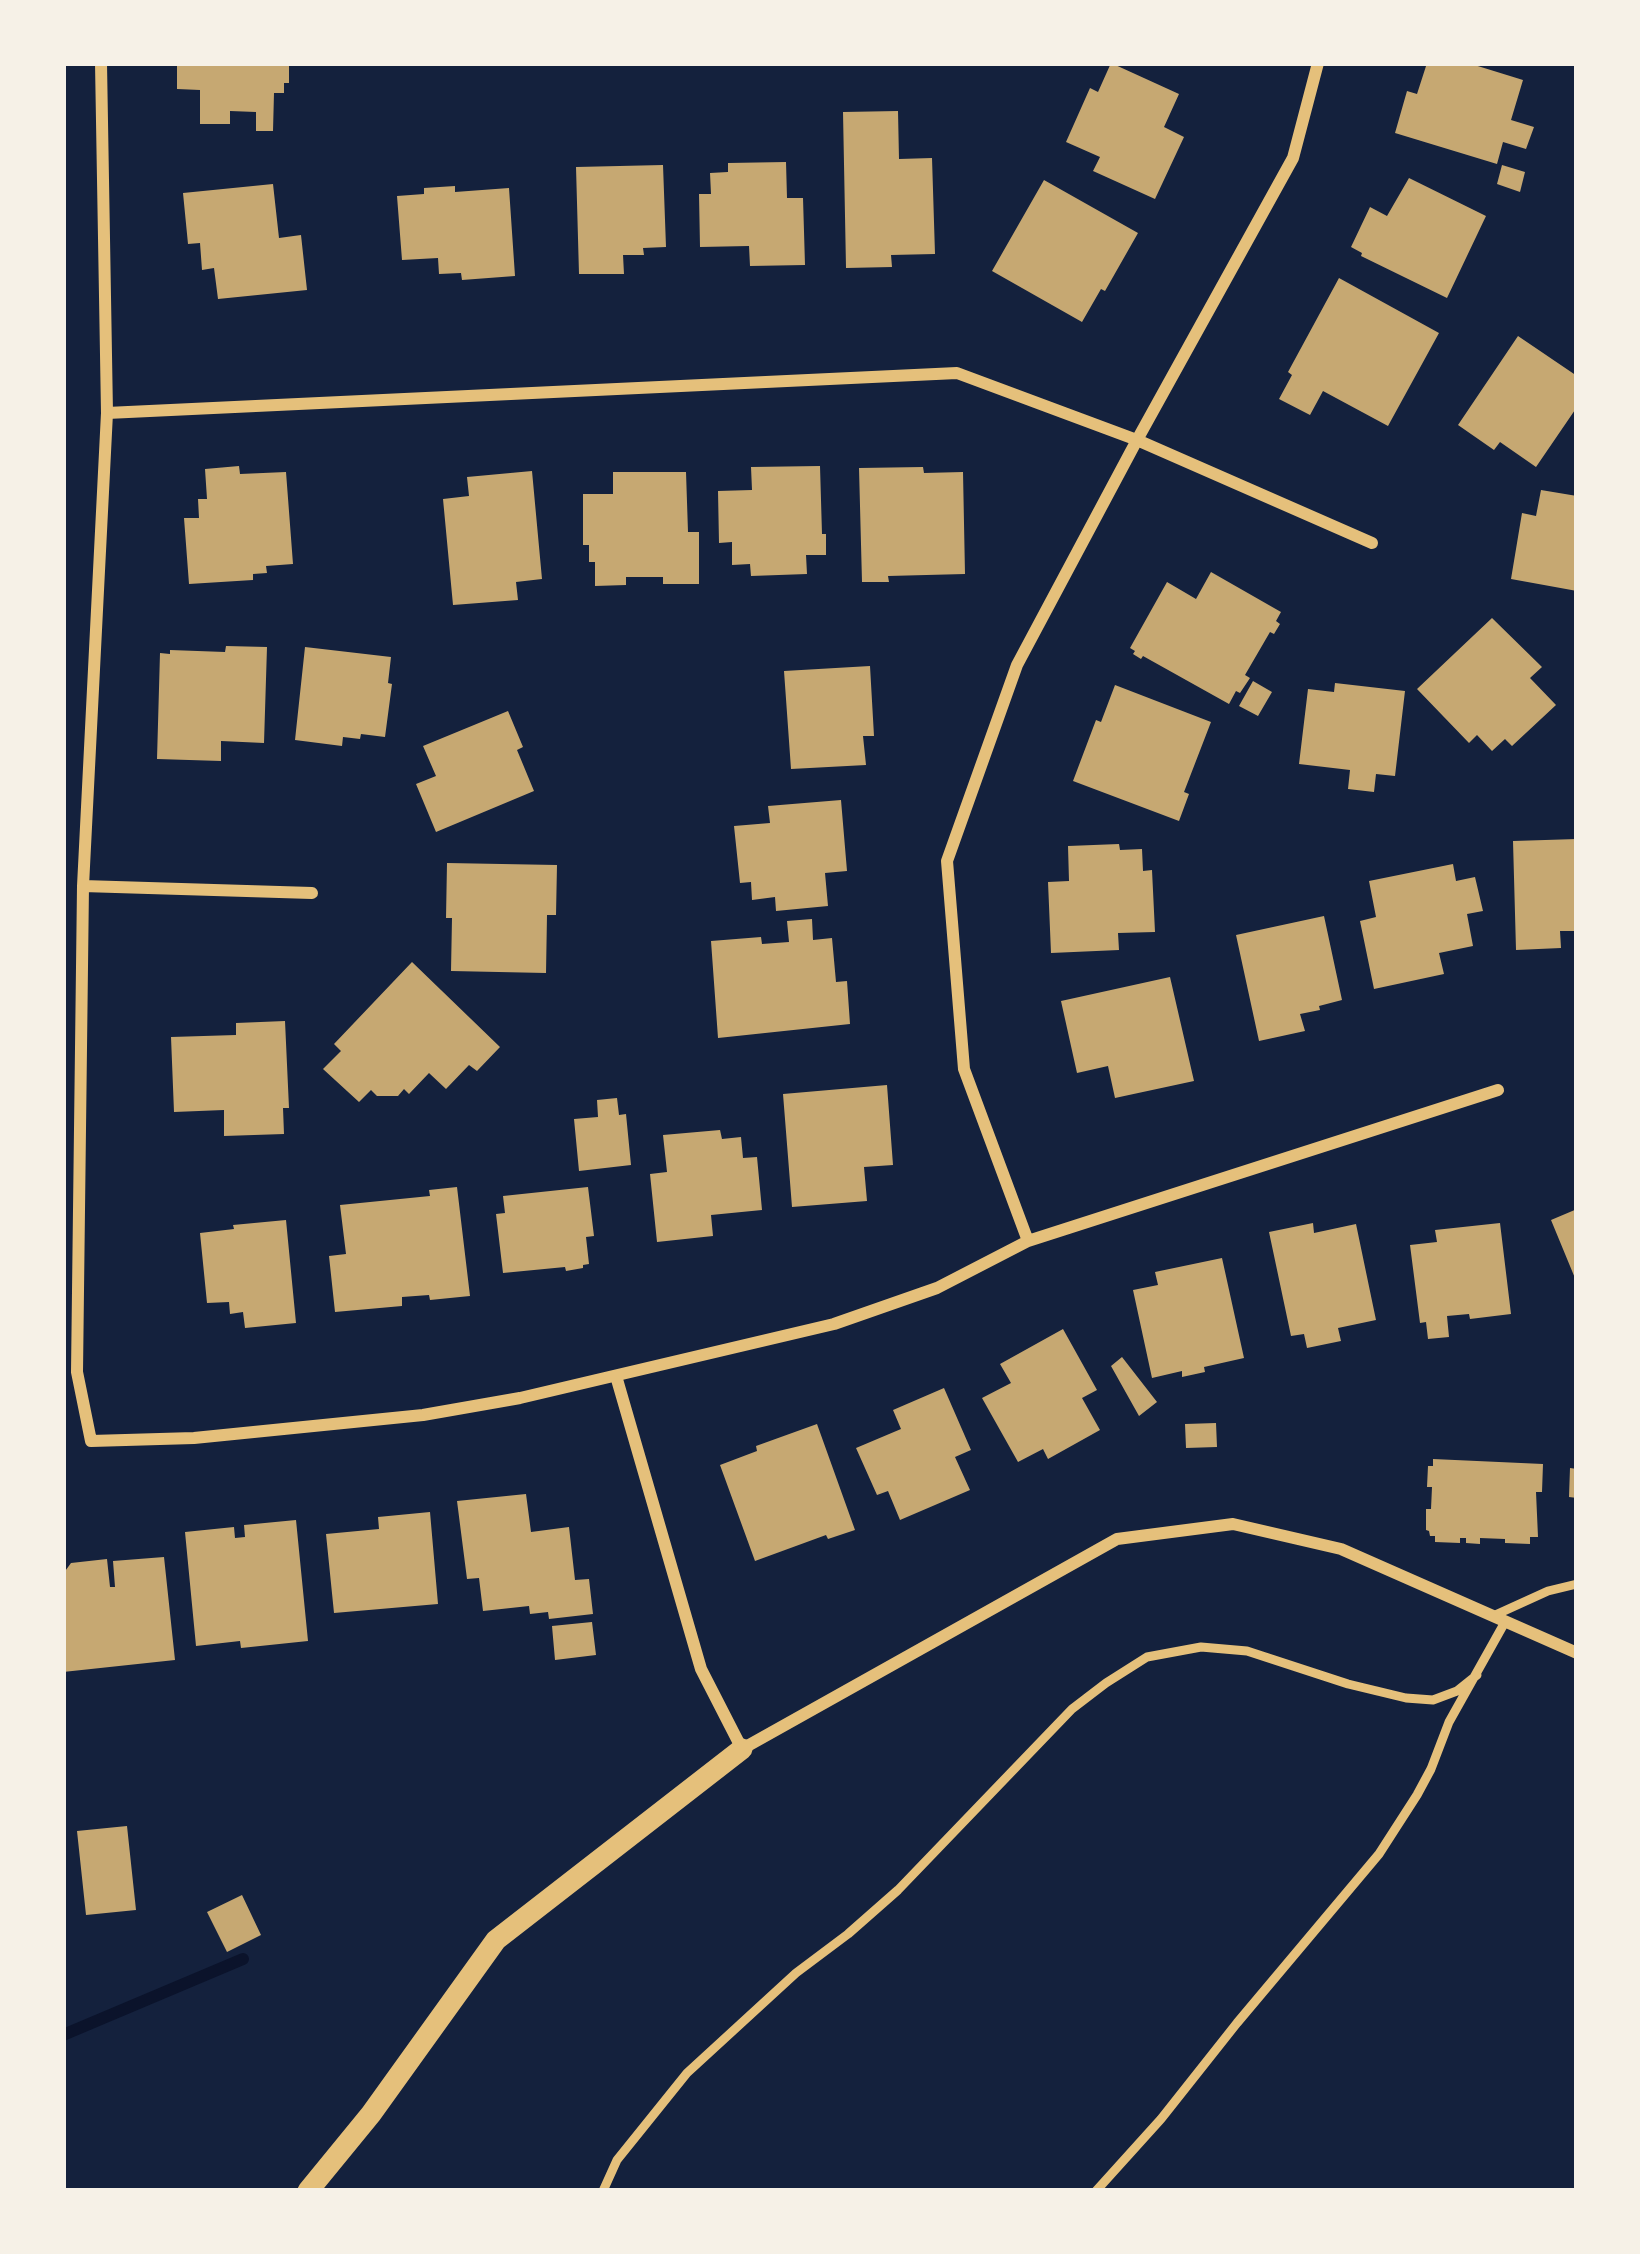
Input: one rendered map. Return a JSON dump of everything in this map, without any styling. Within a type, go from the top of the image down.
[{"type":"street","points":[[101,63],[106,412],[82,886],[77,1372],[92,1441],[194,1438],[423,1415],[520,1398],[834,1324],[937,1288],[1028,1241],[1498,1090]]},
{"type":"street","points":[[1028,1241],[964,1069],[947,861],[1017,665],[1293,158],[1318,63]]},
{"type":"street","points":[[106,412],[957,373],[1137,440],[1372,543]]},
{"type":"street","points":[[82,886],[312,893]]},
{"type":"street","points":[[616,1376],[701,1669],[742,1749]]},
{"type":"street","points":[[308,2191],[496,1940],[742,1749],[1118,1539],[1233,1524],[1341,1550],[1577,1653]]},
{"type":"lane","points":[[1096,2191],[1379,1854],[1417,1795],[1449,1722],[1477,1676],[1499,1619],[1548,1591],[1577,1584]]},
{"type":"lane","points":[[603,2191],[617,2160],[688,2073],[796,1973],[898,1890],[1072,1709],[1148,1657],[1201,1647],[1247,1651],[1348,1684],[1433,1700],[1477,1676]]},
{"type":"building","points":[[177,63],[289,63],[284,93],[274,93],[273,131],[256,131],[256,112],[230,111],[230,124],[200,124],[200,90],[177,89]]},
{"type":"building","points":[[1111,63],[1179,94],[1164,127],[1184,137],[1155,199],[1093,171],[1100,157],[1066,142],[1090,88],[1098,92]]},
{"type":"building","points":[[1427,63],[1468,63],[1523,80],[1511,120],[1534,127],[1526,149],[1503,142],[1497,164],[1395,133],[1407,91],[1417,94]]},
{"type":"building","points":[[898,111],[899,159],[932,158],[935,254],[891,255],[892,267],[846,268],[843,112]]},
{"type":"building","points":[[786,162],[787,198],[803,198],[805,265],[750,266],[749,246],[700,247],[699,194],[711,194],[710,173],[728,172],[728,163]]},
{"type":"building","points":[[663,165],[666,247],[643,248],[644,255],[623,255],[624,274],[579,274],[576,167]]},
{"type":"building","points":[[1502,165],[1525,172],[1520,192],[1497,184]]},
{"type":"building","points":[[1409,178],[1486,216],[1447,298],[1351,247],[1370,207],[1387,216]]},
{"type":"building","points":[[1044,180],[1138,233],[1082,322],[992,271]]},
{"type":"building","points":[[273,184],[279,238],[301,235],[307,290],[218,299],[214,268],[202,270],[200,243],[188,244],[183,193]]},
{"type":"building","points":[[455,186],[455,192],[509,188],[515,276],[462,280],[461,273],[439,274],[438,258],[402,260],[397,196]]},
{"type":"building","points":[[1339,278],[1439,333],[1388,426],[1323,391],[1310,415],[1279,399],[1292,375],[1288,372]]},
{"type":"building","points":[[1518,336],[1577,376],[1577,407],[1536,467],[1500,442],[1494,450],[1458,425]]},
{"type":"building","points":[[239,466],[240,474],[286,472],[293,564],[266,566],[267,573],[253,574],[253,580],[189,584],[184,518],[199,518],[198,499],[207,499],[205,469]]},
{"type":"building","points":[[820,466],[826,555],[806,555],[807,574],[751,576],[750,564],[732,565],[732,542],[719,543],[718,491],[752,490],[751,467]]},
{"type":"building","points":[[923,467],[924,473],[963,472],[965,574],[888,576],[889,582],[862,582],[859,468]]},
{"type":"building","points":[[532,471],[542,579],[516,582],[518,600],[453,605],[443,499],[469,496],[467,477]]},
{"type":"building","points":[[613,472],[686,472],[688,532],[699,532],[699,584],[626,577],[626,585],[595,586],[595,562],[589,562],[589,545],[583,545],[583,494],[613,494]]},
{"type":"building","points":[[1541,490],[1577,496],[1577,591],[1511,579],[1522,513],[1536,516]]},
{"type":"building","points":[[1211,572],[1281,612],[1276,621],[1280,624],[1274,634],[1270,632],[1245,675],[1250,678],[1229,704],[1141,659],[1130,648],[1167,582],[1196,599]]},
{"type":"building","points":[[1492,618],[1542,667],[1530,678],[1556,705],[1512,746],[1505,739],[1492,751],[1477,735],[1469,743],[1417,689]]},
{"type":"building","points":[[226,646],[267,647],[264,743],[221,741],[221,761],[157,759],[160,653],[225,652]]},
{"type":"building","points":[[305,647],[391,657],[385,737],[343,737],[342,746],[295,740]]},
{"type":"building","points":[[870,666],[874,736],[863,736],[866,765],[791,769],[784,671]]},
{"type":"building","points":[[1253,681],[1272,692],[1258,716],[1239,706]]},
{"type":"building","points":[[1335,683],[1405,691],[1395,776],[1376,774],[1374,792],[1348,789],[1350,770],[1299,764],[1308,689],[1334,692]]},
{"type":"building","points":[[1115,685],[1211,722],[1184,792],[1189,794],[1179,821],[1073,781]]},
{"type":"building","points":[[508,711],[534,791],[436,832],[416,784],[436,776],[423,746]]},
{"type":"building","points":[[841,800],[847,871],[825,873],[828,906],[776,911],[775,897],[752,900],[751,882],[740,883],[734,826],[770,823],[768,806]]},
{"type":"building","points":[[1577,839],[1577,931],[1560,931],[1561,948],[1516,950],[1513,841]]},
{"type":"building","points":[[1119,844],[1120,850],[1142,849],[1143,871],[1152,870],[1155,932],[1118,933],[1119,950],[1051,953],[1048,882],[1069,881],[1068,846]]},
{"type":"building","points":[[447,863],[557,865],[556,915],[547,915],[546,973],[451,971]]},
{"type":"building","points":[[1453,864],[1456,881],[1475,877],[1483,911],[1467,914],[1473,946],[1439,953],[1444,974],[1374,989],[1360,921],[1376,917],[1369,881]]},
{"type":"building","points":[[1324,916],[1342,1000],[1300,1014],[1305,1031],[1259,1041],[1236,935]]},
{"type":"building","points":[[812,919],[813,940],[832,938],[836,982],[847,981],[850,1024],[718,1038],[711,941],[761,937],[762,944],[789,942],[787,921]]},
{"type":"building","points":[[412,962],[500,1047],[477,1071],[469,1065],[446,1089],[429,1073],[409,1094],[404,1089],[398,1096],[377,1096],[371,1090],[359,1102],[323,1069],[341,1051],[334,1044]]},
{"type":"building","points":[[1170,977],[1194,1081],[1115,1098],[1108,1066],[1077,1073],[1061,1001]]},
{"type":"building","points":[[285,1021],[289,1108],[283,1108],[284,1134],[224,1136],[224,1110],[174,1112],[171,1037],[236,1035],[236,1023]]},
{"type":"building","points":[[887,1085],[893,1165],[864,1167],[867,1201],[792,1207],[783,1094]]},
{"type":"building","points":[[617,1098],[619,1115],[626,1114],[631,1165],[579,1171],[574,1119],[598,1117],[597,1100]]},
{"type":"building","points":[[720,1130],[722,1139],[741,1137],[743,1158],[757,1157],[762,1210],[711,1215],[713,1236],[657,1242],[650,1174],[667,1172],[663,1135]]},
{"type":"building","points":[[457,1187],[470,1296],[402,1297],[402,1306],[335,1312],[329,1256],[346,1254],[340,1205],[430,1196],[429,1190]]},
{"type":"building","points":[[588,1187],[594,1236],[586,1237],[589,1264],[566,1271],[565,1267],[503,1273],[496,1214],[505,1213],[503,1196]]},
{"type":"building","points":[[1577,1209],[1577,1283],[1551,1220]]},
{"type":"building","points":[[286,1220],[296,1323],[245,1328],[243,1312],[230,1314],[229,1302],[207,1303],[200,1233]]},
{"type":"building","points":[[1313,1223],[1314,1233],[1356,1224],[1376,1320],[1338,1328],[1341,1341],[1307,1348],[1304,1334],[1291,1336],[1269,1232]]},
{"type":"building","points":[[1500,1223],[1511,1314],[1470,1319],[1469,1314],[1447,1316],[1449,1337],[1428,1339],[1426,1322],[1420,1323],[1410,1245],[1437,1242],[1435,1230]]},
{"type":"building","points":[[1222,1258],[1244,1358],[1182,1377],[1182,1371],[1152,1378],[1133,1290],[1158,1285],[1155,1272]]},
{"type":"building","points":[[1063,1329],[1097,1390],[1082,1398],[1100,1430],[1048,1459],[1043,1449],[1018,1462],[982,1398],[1011,1383],[1000,1364]]},
{"type":"building","points":[[1122,1357],[1157,1402],[1139,1416],[1111,1366]]},
{"type":"building","points":[[944,1388],[971,1450],[955,1457],[970,1490],[900,1520],[888,1491],[877,1495],[856,1448],[901,1429],[893,1410]]},
{"type":"building","points":[[1216,1423],[1217,1447],[1186,1448],[1185,1424]]},
{"type":"building","points":[[817,1424],[855,1530],[828,1539],[826,1535],[755,1561],[720,1465]]},
{"type":"building","points":[[1433,1459],[1543,1464],[1542,1492],[1536,1492],[1538,1537],[1530,1537],[1530,1544],[1480,1538],[1480,1544],[1466,1543],[1466,1538],[1460,1538],[1460,1543],[1435,1542],[1426,1530],[1432,1487],[1427,1487],[1428,1466],[1433,1466]]},
{"type":"building","points":[[1570,1468],[1577,1469],[1577,1498],[1569,1497]]},
{"type":"building","points":[[526,1494],[531,1532],[569,1527],[575,1580],[589,1579],[593,1614],[549,1619],[548,1612],[530,1614],[529,1606],[483,1611],[479,1578],[467,1579],[457,1501]]},
{"type":"building","points":[[430,1512],[438,1604],[334,1613],[326,1534],[379,1529],[378,1517]]},
{"type":"building","points":[[296,1520],[308,1641],[241,1648],[240,1641],[196,1646],[185,1532],[234,1527],[235,1538],[245,1537],[244,1525]]},
{"type":"building","points":[[164,1557],[175,1660],[63,1672],[63,1574],[71,1563],[107,1559],[110,1587],[115,1587],[113,1561]]},
{"type":"building","points":[[592,1622],[596,1655],[555,1660],[552,1626]]},
{"type":"building","points":[[127,1826],[136,1910],[86,1915],[77,1831]]},
{"type":"building","points":[[242,1895],[261,1935],[227,1952],[207,1912]]},
{"type":"waterway","points":[[63,2035],[243,1959]]}]
